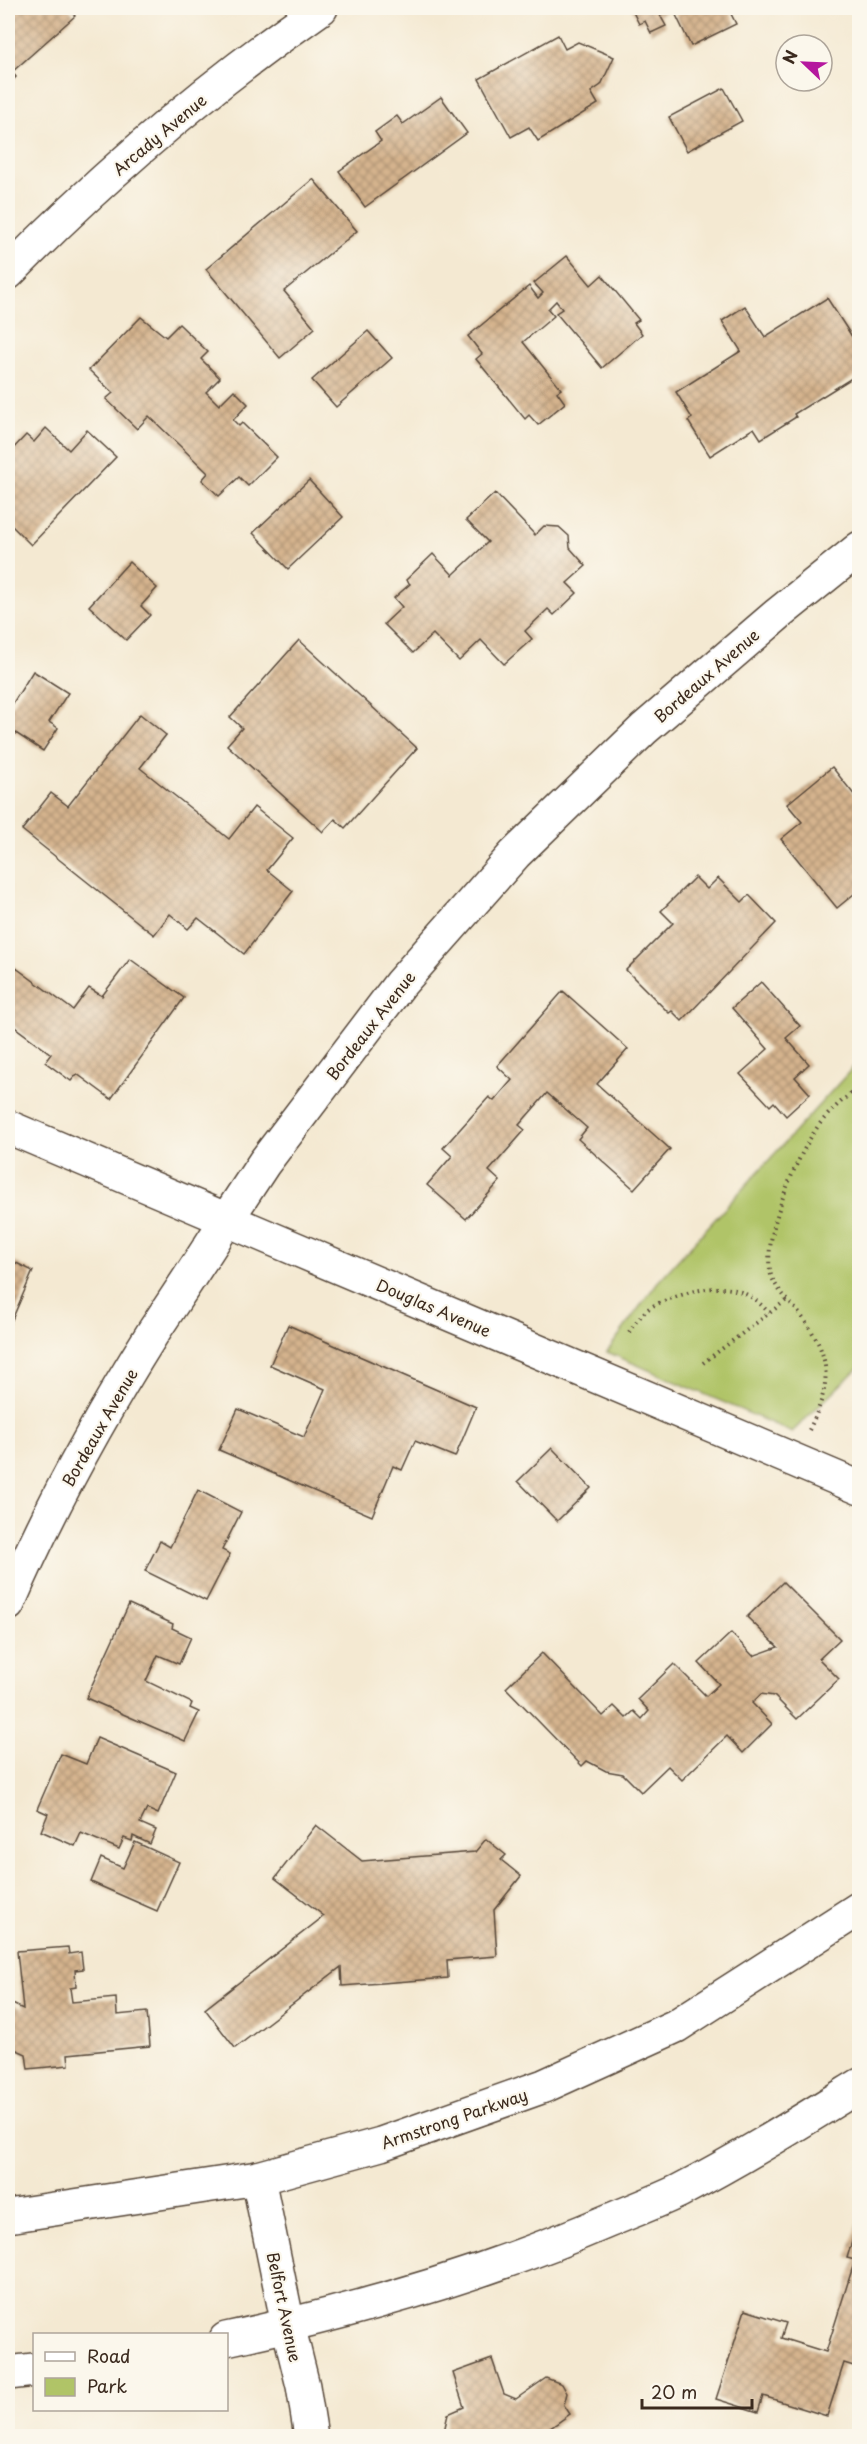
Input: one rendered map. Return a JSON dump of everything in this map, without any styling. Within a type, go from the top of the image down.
[{"type":"street","name":"Arcady Avenue","points":[[8,273],[66,213],[151,137],[289,30],[321,8]]},
{"type":"street","name":"Bordeaux Avenue","points":[[8,1604],[27,1558],[84,1450],[152,1335],[264,1163],[400,984],[515,854],[644,729],[778,614],[860,548]]},
{"type":"street","name":"Douglas Avenue","points":[[8,1126],[860,1488]]},
{"type":"street","name":"Armstrong Parkway","points":[[8,2216],[258,2178],[381,2144],[544,2086],[676,2026],[860,1908]]},
{"type":"street","points":[[228,2339],[408,2294],[555,2244],[678,2192],[774,2139],[860,2085]]},
{"type":"street","name":"Belfort Avenue","points":[[258,2178],[303,2386],[311,2436]]},
{"type":"street","points":[[8,2373],[33,2370]]},
{"type":"path","points":[[795,1460],[818,1412],[824,1392],[826,1362],[814,1333],[773,1279],[769,1255],[785,1192],[799,1156],[822,1120],[860,1085]]},
{"type":"path","points":[[629,1332],[647,1310],[698,1290],[726,1287],[746,1293],[769,1313]]},
{"type":"path","points":[[703,1363],[788,1299]]},
{"type":"green space","points":[[859,1061],[859,1367],[792,1432],[607,1352],[657,1283]]},
{"type":"building","points":[[8,8],[68,8],[75,16],[12,72],[16,77],[8,85]]},
{"type":"building","points":[[631,8],[728,8],[736,24],[691,46],[673,9],[660,15],[666,26],[651,33],[645,21],[639,24]]},
{"type":"building","points":[[558,35],[565,49],[578,42],[614,57],[601,85],[591,92],[598,104],[538,141],[529,127],[511,137],[479,79]]},
{"type":"building","points":[[724,88],[742,121],[687,151],[669,117]]},
{"type":"building","points":[[441,97],[467,133],[365,207],[339,171],[381,141],[375,132],[397,116],[403,124]]},
{"type":"building","points":[[313,179],[357,231],[284,291],[315,328],[280,358],[206,269]]},
{"type":"building","points":[[567,256],[591,285],[602,275],[639,320],[634,323],[642,334],[602,368],[556,313],[562,309],[556,301],[548,309],[554,316],[523,342],[561,389],[557,392],[565,403],[538,425],[529,415],[525,419],[476,359],[482,354],[468,336],[529,286],[538,298],[543,293],[534,283]]},
{"type":"building","points":[[827,298],[860,349],[860,373],[794,414],[796,417],[761,439],[754,428],[710,456],[688,421],[692,418],[676,392],[741,351],[722,321],[745,306],[765,337]]},
{"type":"building","points":[[141,317],[166,337],[179,324],[208,352],[201,359],[220,378],[206,392],[219,405],[234,390],[248,404],[233,420],[239,426],[242,423],[277,457],[248,486],[239,477],[219,496],[202,480],[208,473],[149,416],[137,429],[106,399],[113,393],[89,370]]},
{"type":"building","points":[[368,331],[392,358],[336,407],[312,380]]},
{"type":"building","points":[[46,428],[69,450],[87,430],[116,457],[31,545],[8,522],[8,454],[26,435],[34,442]]},
{"type":"building","points":[[309,480],[343,517],[288,569],[253,533]]},
{"type":"building","points":[[495,493],[535,535],[544,526],[559,527],[569,536],[570,548],[586,566],[567,583],[577,593],[554,615],[548,609],[525,631],[532,639],[504,664],[481,640],[459,661],[433,634],[413,653],[384,624],[402,607],[394,598],[410,584],[406,580],[433,554],[453,575],[488,542],[466,520]]},
{"type":"building","points":[[129,562],[157,588],[141,606],[150,615],[126,640],[89,606]]},
{"type":"building","points":[[299,640],[417,748],[345,828],[335,819],[323,832],[227,745],[242,728],[230,717]]},
{"type":"building","points":[[33,671],[68,693],[49,722],[58,728],[43,751],[8,728],[8,711]]},
{"type":"building","points":[[140,714],[166,735],[140,768],[229,839],[254,807],[293,838],[267,870],[293,891],[244,954],[198,918],[188,929],[170,914],[154,935],[22,830],[51,793],[68,806]]},
{"type":"building","points":[[832,767],[860,802],[860,889],[837,908],[781,839],[802,822],[787,804]]},
{"type":"building","points":[[695,877],[707,889],[718,878],[742,902],[749,895],[776,923],[682,1021],[672,1011],[669,1013],[626,970],[673,923],[661,911]]},
{"type":"building","points":[[130,959],[184,998],[111,1099],[77,1074],[71,1081],[45,1062],[51,1054],[8,1022],[8,962],[73,1010],[89,988],[102,996]]},
{"type":"building","points":[[761,982],[800,1026],[786,1038],[809,1064],[795,1077],[810,1094],[786,1116],[774,1102],[770,1106],[740,1074],[768,1049],[732,1008]]},
{"type":"building","points":[[563,991],[628,1049],[597,1084],[670,1149],[634,1189],[578,1139],[587,1128],[547,1093],[519,1125],[525,1130],[489,1171],[500,1181],[466,1219],[427,1185],[452,1156],[443,1148],[489,1097],[494,1101],[512,1080],[497,1066]]},
{"type":"building","points":[[8,1259],[33,1271],[8,1329]]},
{"type":"building","points":[[288,1325],[476,1407],[455,1457],[415,1441],[402,1470],[393,1466],[372,1516],[219,1450],[238,1409],[304,1437],[325,1389],[270,1365]]},
{"type":"building","points":[[552,1448],[591,1488],[557,1521],[518,1481]]},
{"type":"building","points":[[198,1490],[241,1512],[222,1550],[230,1554],[206,1601],[145,1571],[160,1541],[170,1547]]},
{"type":"building","points":[[783,1582],[840,1639],[819,1659],[839,1679],[797,1719],[774,1696],[761,1694],[752,1703],[772,1724],[743,1753],[727,1736],[682,1780],[668,1766],[641,1792],[623,1774],[606,1771],[587,1761],[582,1766],[506,1688],[542,1653],[603,1716],[614,1706],[626,1718],[634,1711],[642,1719],[649,1711],[638,1699],[674,1664],[706,1696],[719,1684],[699,1663],[731,1633],[753,1656],[778,1647],[747,1617]]},
{"type":"building","points":[[129,1604],[173,1624],[172,1628],[191,1637],[179,1664],[158,1655],[146,1681],[192,1703],[190,1708],[199,1712],[185,1741],[86,1698]]},
{"type":"building","points":[[97,1738],[176,1772],[158,1814],[147,1809],[140,1823],[156,1830],[150,1844],[133,1836],[132,1841],[124,1838],[119,1849],[81,1833],[75,1846],[41,1831],[48,1814],[37,1809],[61,1754],[86,1764]]},
{"type":"building","points":[[316,1825],[362,1861],[475,1852],[486,1839],[506,1855],[501,1860],[521,1876],[494,1910],[497,1956],[447,1960],[448,1978],[342,1986],[341,1967],[235,2048],[205,2009],[324,1916],[275,1878]]},
{"type":"building","points":[[135,1842],[179,1862],[157,1911],[91,1882],[101,1858],[123,1868]]},
{"type":"building","points":[[68,1947],[69,1954],[81,1952],[83,1969],[75,1970],[76,1987],[70,1988],[72,2002],[116,1998],[117,2015],[147,2012],[150,2046],[68,2054],[69,2065],[28,2069],[26,2054],[8,2046],[8,2002],[23,2009],[17,1951]]},
{"type":"building","points":[[859,2218],[860,2368],[844,2363],[827,2416],[763,2396],[758,2412],[716,2399],[745,2310],[786,2323],[781,2338],[826,2352],[855,2260],[847,2258]]},
{"type":"building","points":[[492,2359],[504,2394],[516,2399],[546,2378],[562,2384],[567,2393],[564,2405],[570,2414],[542,2434],[549,2436],[443,2436],[448,2414],[464,2407],[453,2373]]}]
